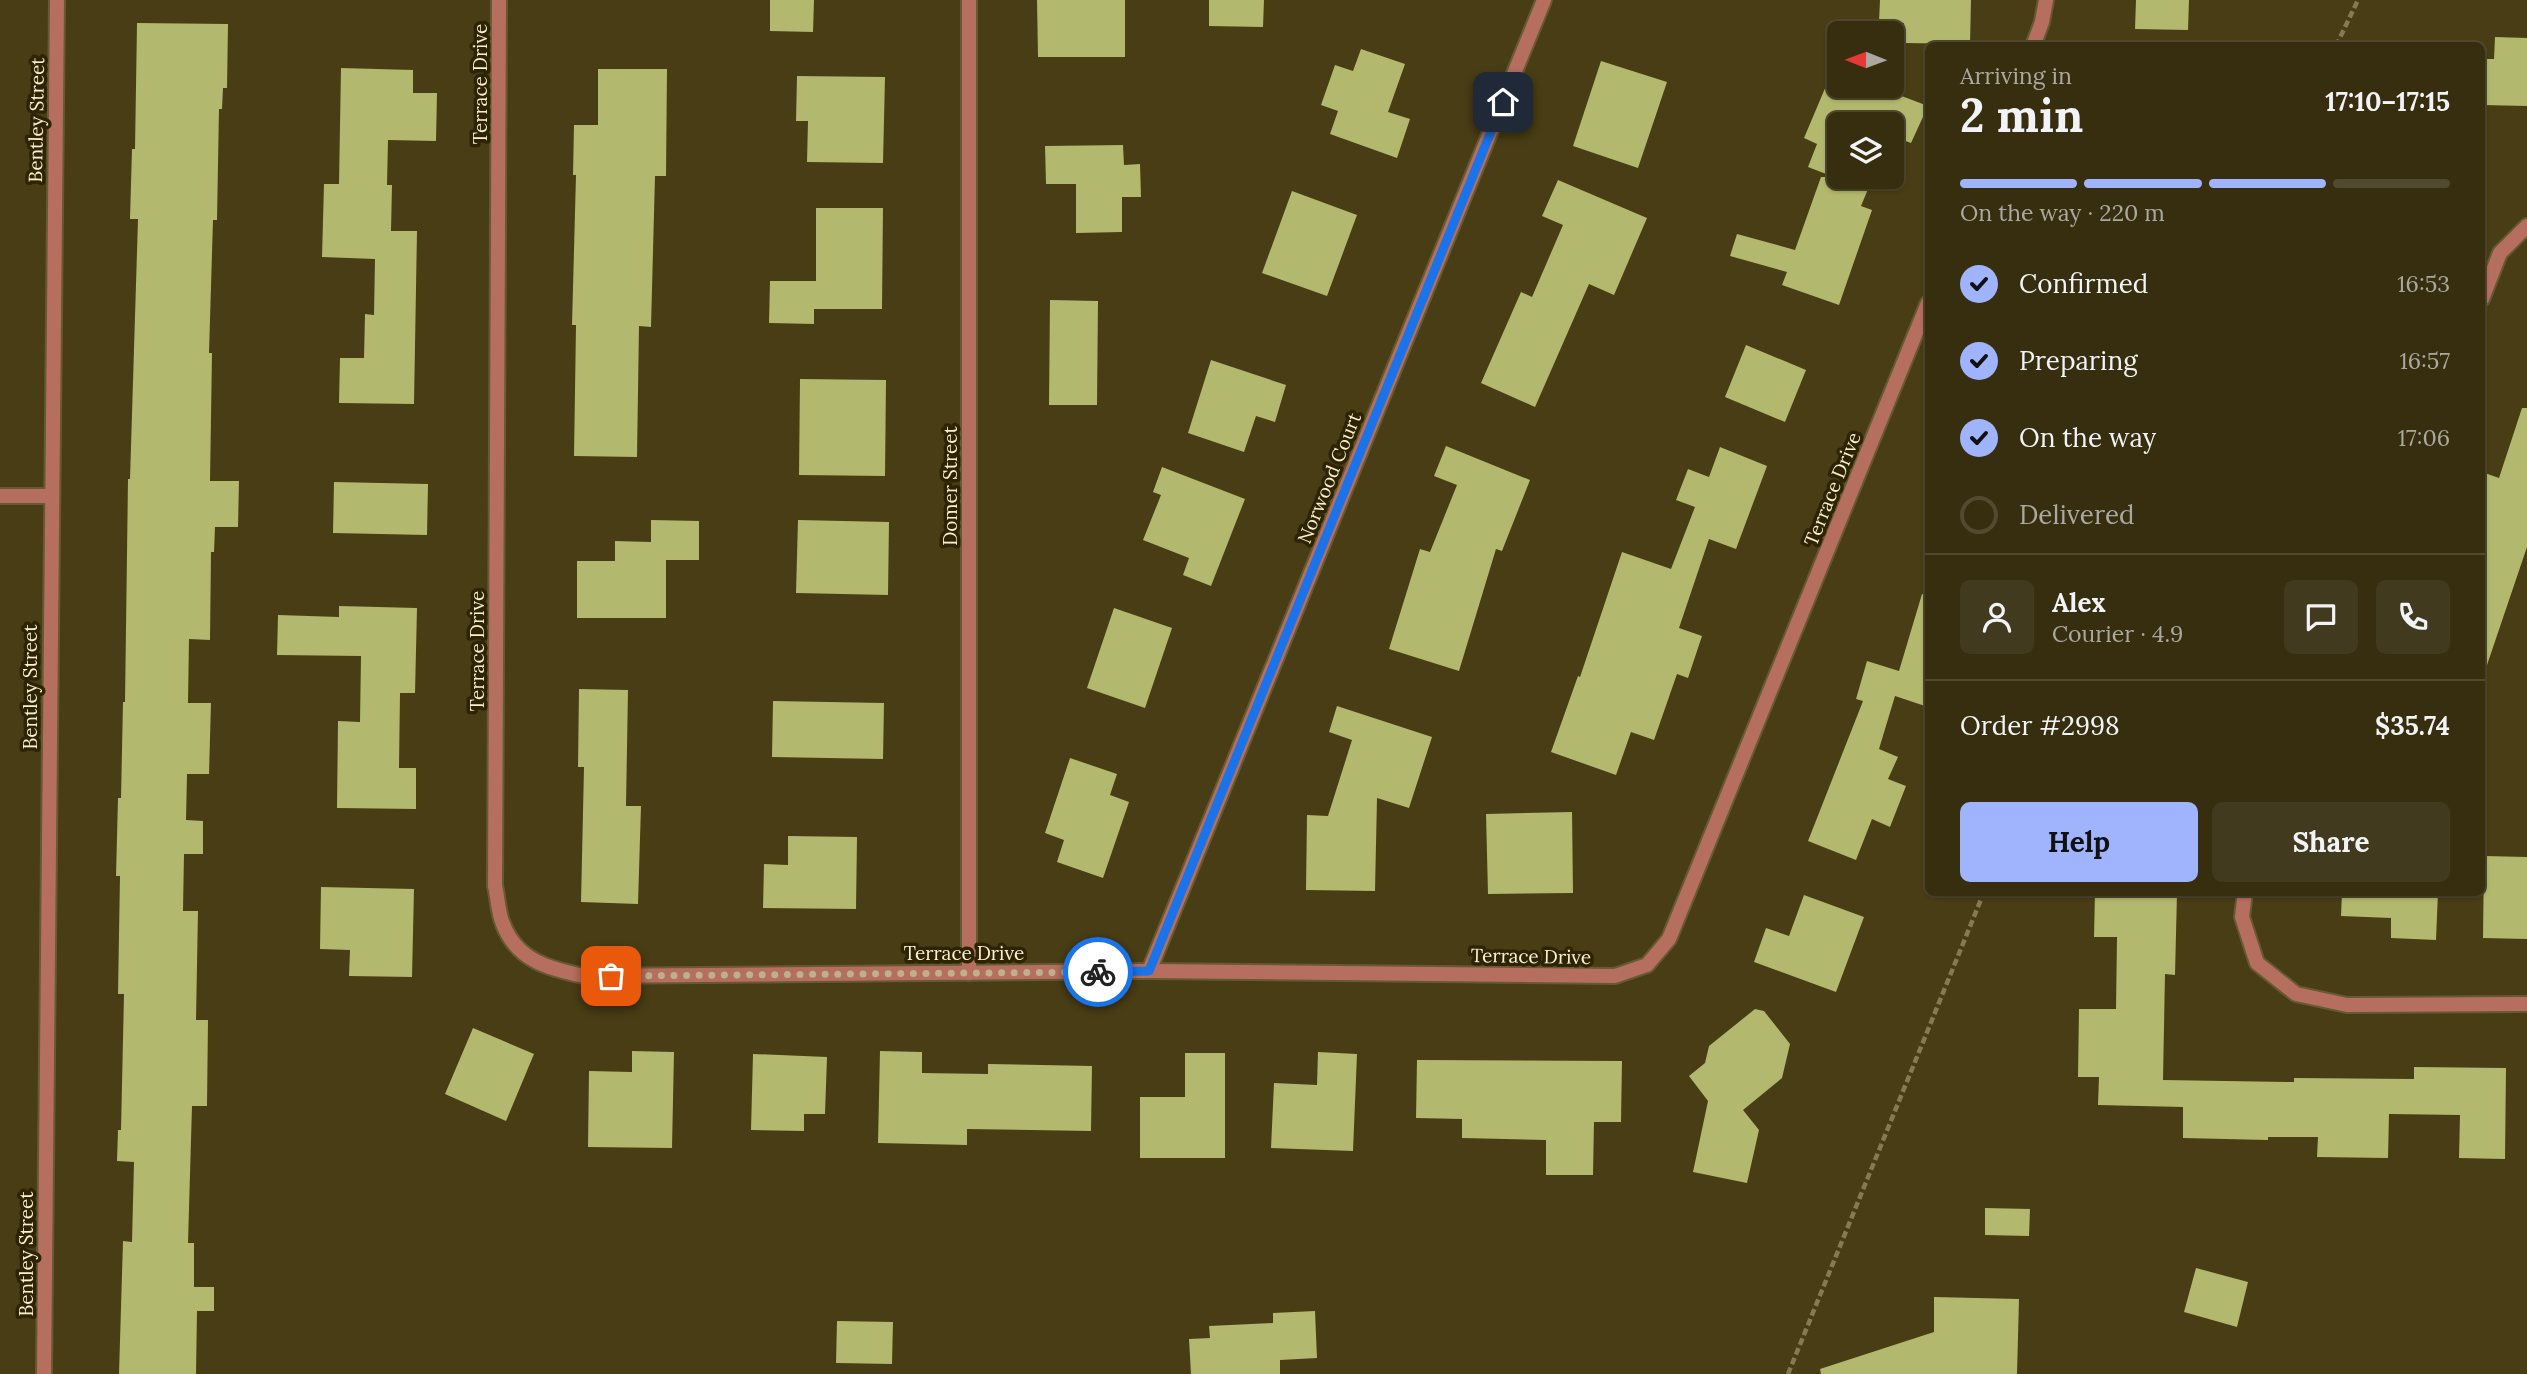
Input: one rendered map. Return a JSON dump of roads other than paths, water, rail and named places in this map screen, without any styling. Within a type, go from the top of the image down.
[{"type":"street","name":"Bentley Street","points":[[44,1374],[57,0]]},
{"type":"street","name":"Terrace Drive","points":[[499,0],[495,886],[503,925],[519,950],[546,968],[584,976],[1149,971],[1615,976],[1647,965],[1670,939],[1925,310]]},
{"type":"street","name":"Domer Street","points":[[969,0],[969,973]]},
{"type":"street","name":"Norwood Court","points":[[1149,971],[1544,0]]},
{"type":"street","points":[[2034,42],[2046,0]]},
{"type":"street","points":[[2485,291],[2500,253],[2527,226]]},
{"type":"street","points":[[0,496],[51,496]]},
{"type":"street","points":[[2244,896],[2242,916],[2257,963],[2296,994],[2347,1005],[2527,1004]]}]
